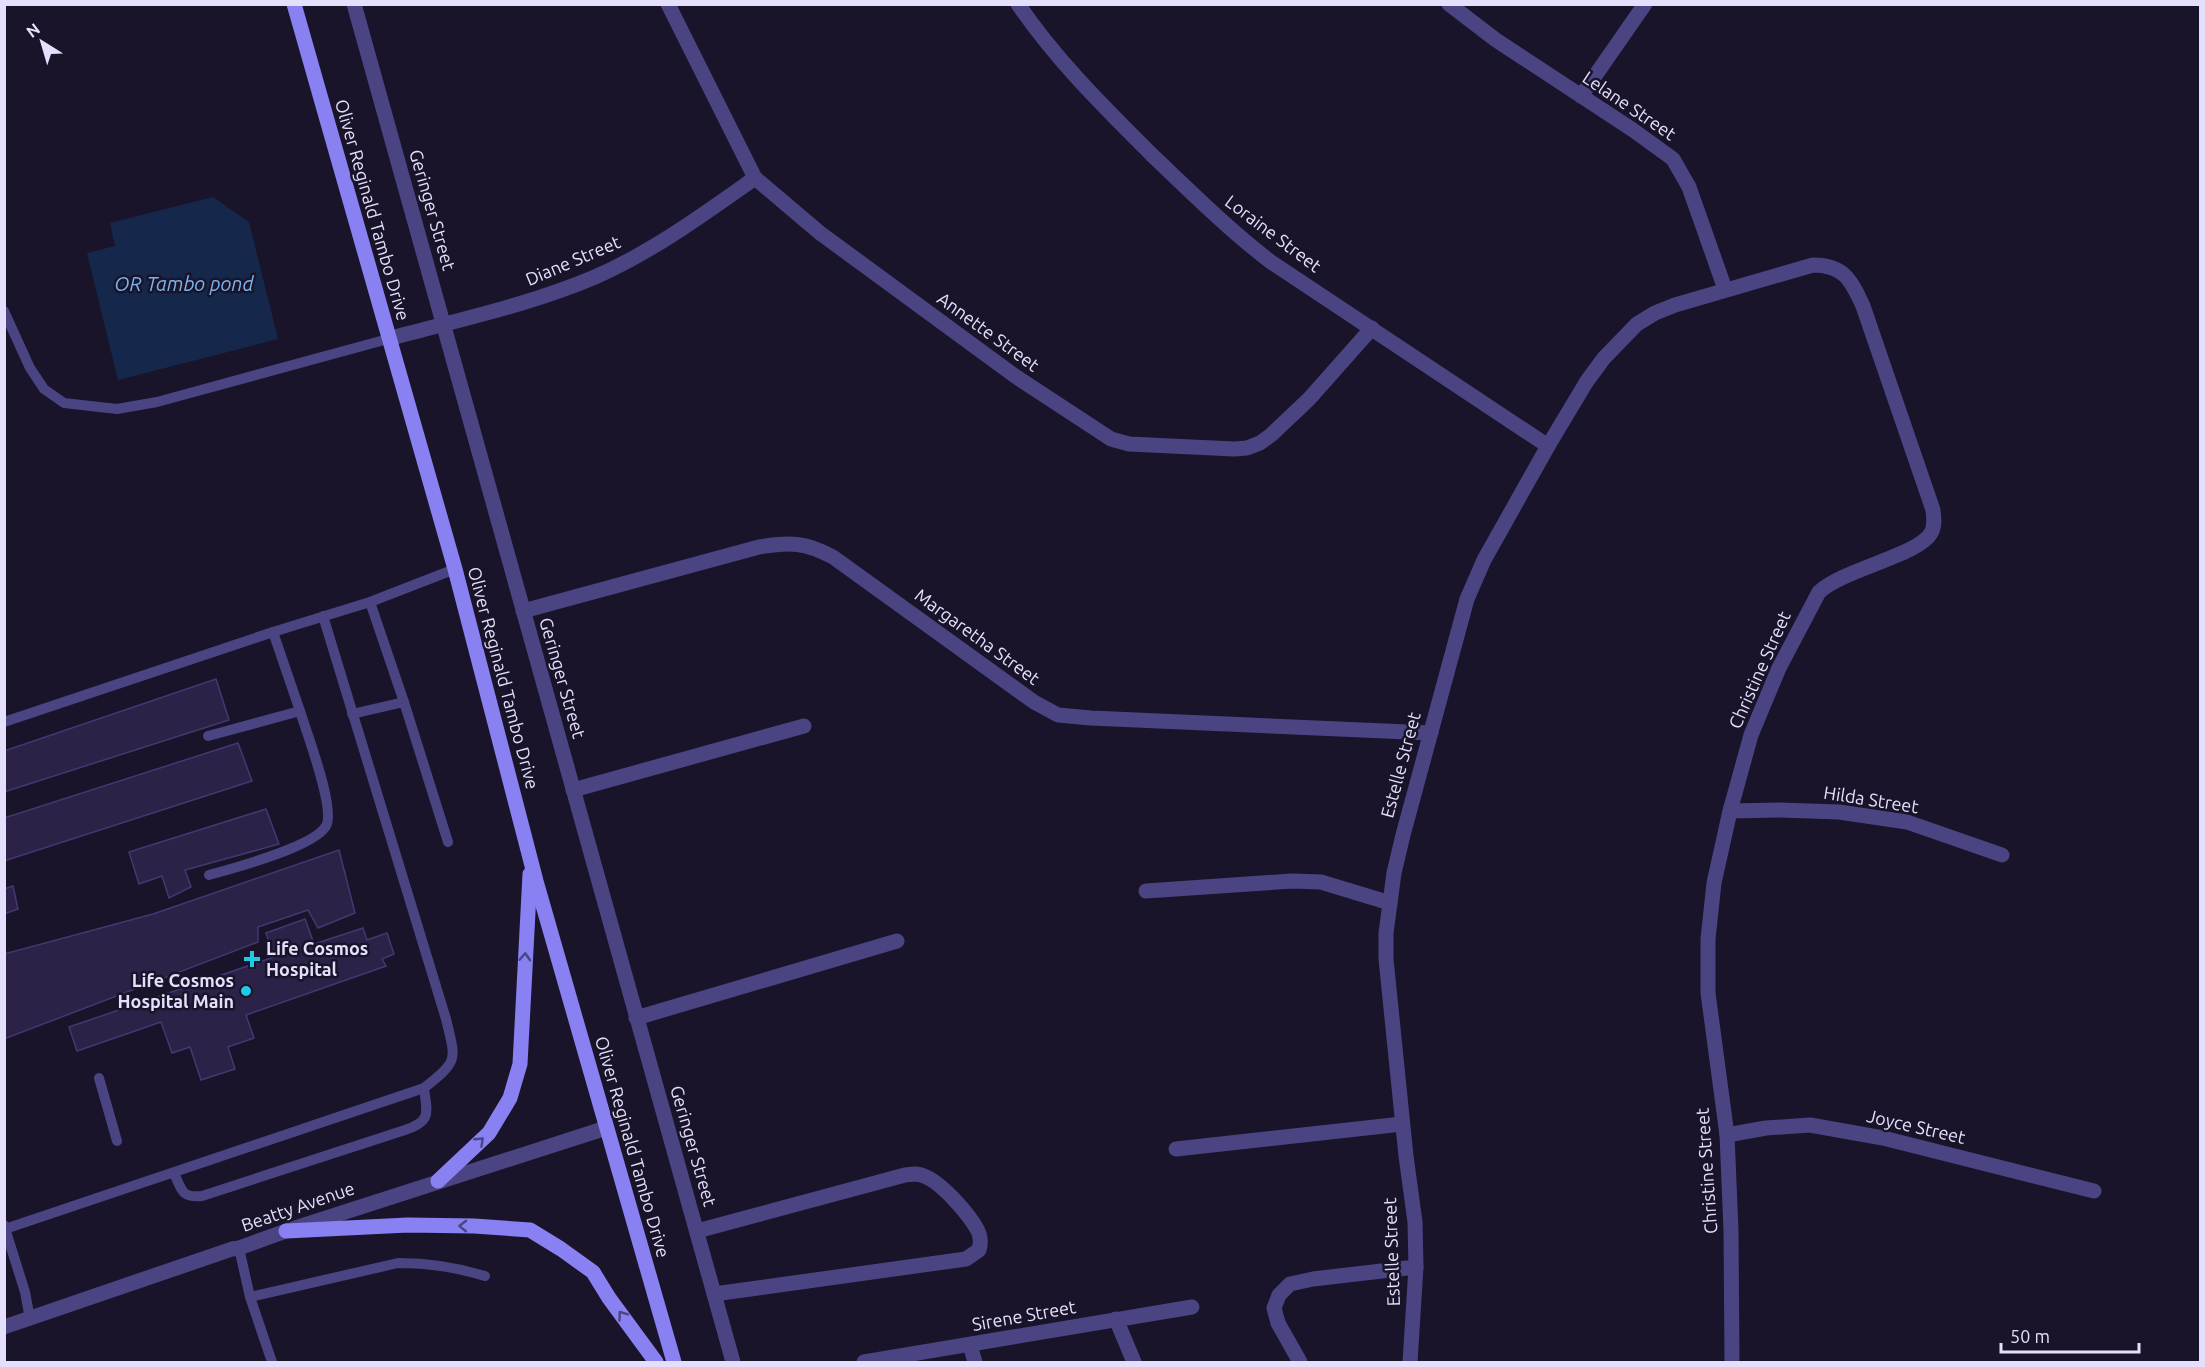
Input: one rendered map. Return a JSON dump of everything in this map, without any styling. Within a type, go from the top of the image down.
[{"type":"main road","name":"Oliver Reginald Tambo Drive","points":[[294,4],[455,569],[531,859],[674,1362]]},
{"type":"main road","points":[[438,1181],[489,1133],[510,1098],[520,1064],[531,859]]},
{"type":"main road","points":[[286,1231],[408,1225],[530,1230],[592,1272],[657,1362]]},
{"type":"street","name":"Geringer Street","points":[[354,4],[733,1362]]},
{"type":"street","name":"Annette Street","points":[[668,4],[755,178],[820,234],[1016,376],[1095,431],[1111,439],[1129,444],[1234,449],[1247,448],[1260,443],[1309,399],[1372,328]]},
{"type":"street","name":"Loraine Street","points":[[1018,4],[1055,55],[1074,76],[1213,213],[1271,262],[1548,446]]},
{"type":"street","name":"Lelane Street","points":[[1449,4],[1489,35],[1673,159],[1689,187],[1725,290]]},
{"type":"street","points":[[1581,96],[1645,4]]},
{"type":"street","name":"Diane Street","points":[[388,339],[513,306],[597,276],[640,254],[706,213],[755,178]]},
{"type":"street","name":"Christine Street","points":[[1725,290],[1813,265],[1834,267],[1848,280],[1863,306],[1934,510],[1931,533],[1920,544],[1834,580],[1820,592],[1763,704],[1751,735],[1730,811],[1714,883],[1708,939],[1708,993],[1727,1135],[1731,1230],[1732,1362]]},
{"type":"street","name":"Estelle Street","points":[[1410,1362],[1416,1267],[1415,1222],[1402,1124],[1386,959],[1386,933],[1401,845],[1467,599],[1484,560],[1548,446],[1587,381],[1604,358],[1637,324],[1655,313],[1725,290]]},
{"type":"street","name":"Margaretha Street","points":[[523,611],[759,548],[785,543],[810,545],[833,557],[1026,696],[1058,715],[1431,733]]},
{"type":"street","points":[[573,790],[804,726]]},
{"type":"street","name":"Hilda Street","points":[[1730,811],[1839,812],[1907,822],[2002,855]]},
{"type":"street","points":[[1146,891],[1321,882],[1390,903]]},
{"type":"street","points":[[636,1018],[897,941]]},
{"type":"street","points":[[1176,1149],[1402,1124]]},
{"type":"street","name":"Joyce Street","points":[[1727,1135],[1766,1128],[1810,1125],[1883,1138],[2094,1191]]},
{"type":"street","name":"Beatty Avenue","points":[[4,1327],[286,1231],[606,1128]]},
{"type":"street","points":[[697,1231],[905,1175],[916,1174],[923,1175],[941,1186],[971,1221],[980,1238],[979,1250],[966,1259],[714,1294]]},
{"type":"street","points":[[1300,1362],[1278,1323],[1274,1308],[1279,1295],[1290,1284],[1313,1279],[1416,1267]]},
{"type":"street","name":"Sirene Street","points":[[864,1362],[1192,1307]]},
{"type":"street","points":[[1116,1319],[1134,1362]]},
{"type":"street","points":[[970,1345],[975,1362]]},
{"type":"lane","points":[[4,311],[30,368],[44,389],[64,403],[117,409],[157,402],[388,339]]},
{"type":"lane","points":[[4,722],[370,602],[455,569]]},
{"type":"lane","points":[[370,602],[448,842]]},
{"type":"lane","points":[[30,1319],[25,1292],[5,1227],[174,1173],[424,1088],[448,1069],[453,1061],[454,1051],[446,1019],[323,616]]},
{"type":"lane","points":[[209,876],[285,852],[310,839],[326,826],[327,797],[273,632]]},
{"type":"lane","points":[[352,714],[404,702]]},
{"type":"lane","points":[[208,736],[300,711]]},
{"type":"lane","points":[[99,1078],[117,1141]]},
{"type":"lane","points":[[174,1173],[184,1194],[189,1197],[202,1196],[405,1130],[424,1121],[427,1115],[424,1088]]},
{"type":"lane","points":[[239,1248],[250,1297],[272,1362]]},
{"type":"lane","points":[[250,1297],[398,1263],[423,1263],[485,1276]]},
{"type":"water","name":"OR Tambo pond","points":[[213,197],[249,222],[278,339],[118,380],[87,253],[115,246],[110,223]]},
{"type":"building","points":[[216,679],[229,720],[4,792],[4,751]]},
{"type":"building","points":[[238,743],[252,781],[4,861],[4,818]]},
{"type":"building","points":[[266,809],[279,844],[185,870],[191,887],[169,898],[162,876],[139,884],[129,852]]},
{"type":"building","points":[[339,850],[355,913],[318,928],[308,910],[258,927],[258,942],[4,1039],[4,954],[153,914]]},
{"type":"building","points":[[13,886],[18,909],[4,914],[4,889]]},
{"type":"building","name":"Life Cosmos Hospital Main","points":[[305,919],[314,944],[363,928],[367,940],[387,933],[394,954],[382,959],[386,966],[246,1015],[254,1038],[228,1047],[235,1069],[201,1080],[190,1047],[172,1053],[161,1022],[77,1051],[69,1027],[274,957],[266,933]]},
{"type":"place","name":"Life Cosmos Hospital","points":[[252,959]]},
{"type":"place","name":"Life Cosmos Hospital Main","points":[[246,991]]}]
